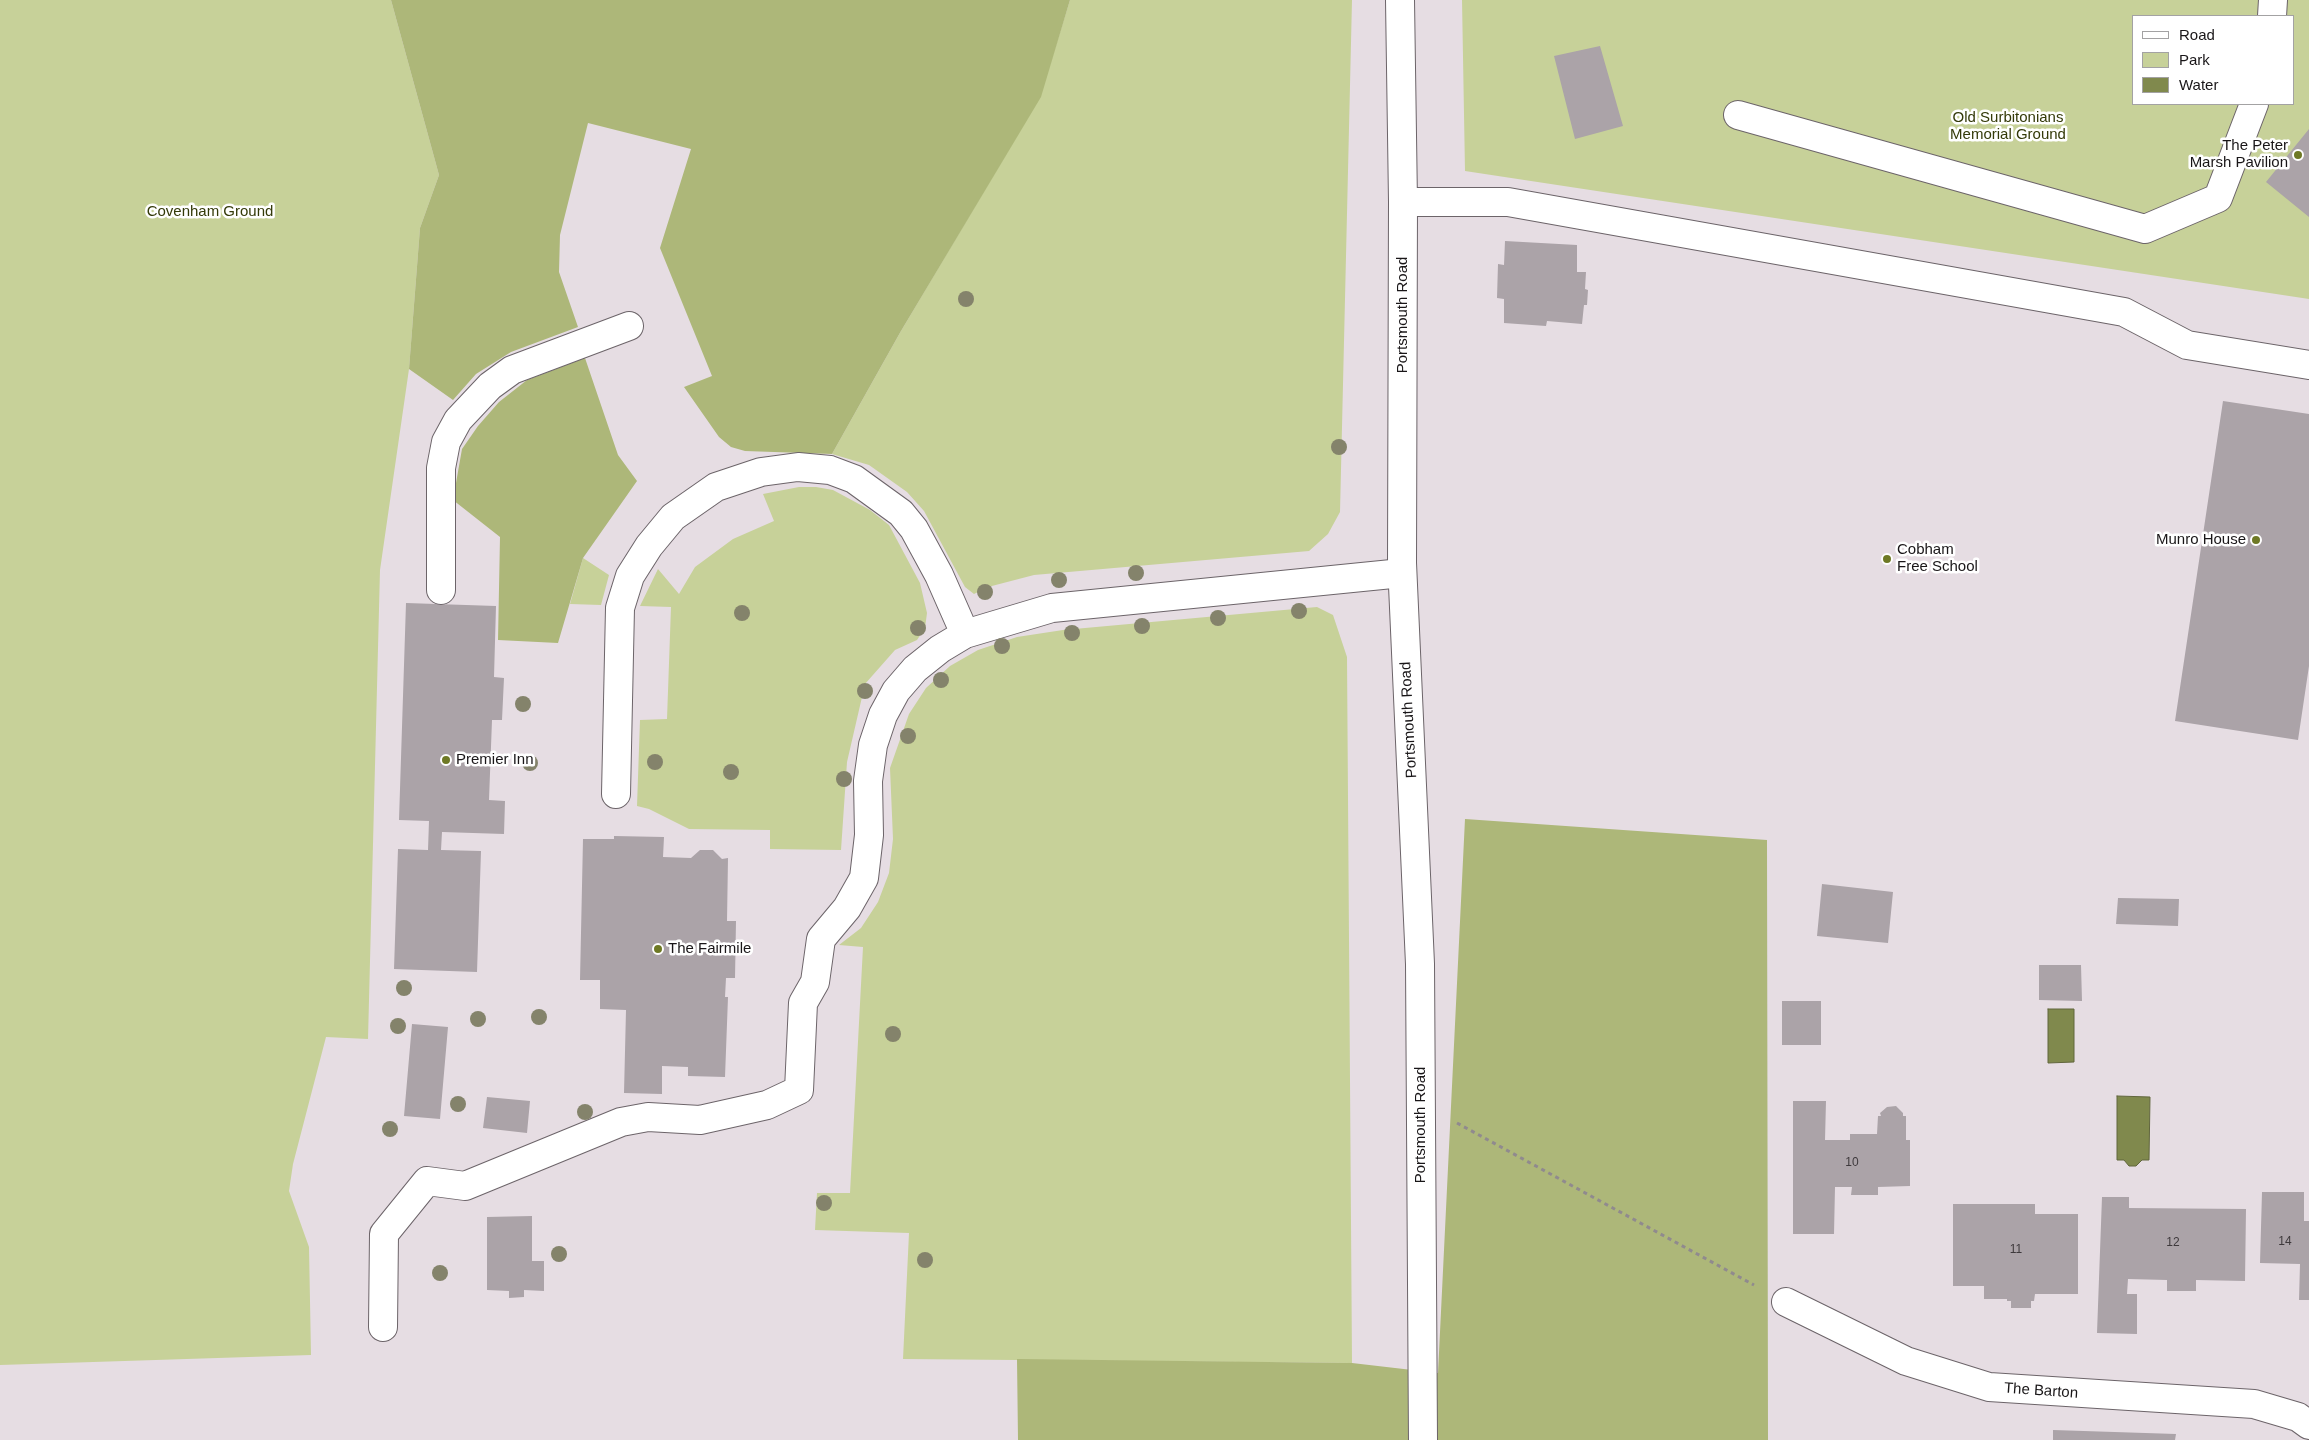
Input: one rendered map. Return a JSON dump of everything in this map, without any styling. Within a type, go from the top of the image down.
[{"type":"main road","name":"Portsmouth Road","points":[[1400,0],[1403,202],[1402,573],[1420,964],[1422,1440]]},
{"type":"main road","points":[[2272,15],[2273,0]]},
{"type":"main road","points":[[1738,115],[2145,229],[2218,198],[2254,105]]},
{"type":"main road","points":[[1403,202],[1508,202],[2086,305],[2124,312],[2186,344],[2309,365]]},
{"type":"main road","points":[[440,590],[441,468],[446,442],[458,420],[490,386],[512,370],[629,326]]},
{"type":"main road","points":[[616,794],[620,608],[630,576],[649,546],[674,517],[716,488],[761,472],[798,467],[830,470],[854,479],[901,512],[914,529],[939,575],[965,634]]},
{"type":"main road","points":[[383,1327],[384,1234],[427,1181],[465,1186],[621,1122],[648,1118],[700,1120],[767,1105],[799,1090],[803,1002],[815,982],[822,939],[847,908],[864,878],[869,834],[868,781],[873,745],[883,715],[896,691],[915,669],[940,649],[965,634],[1052,608],[1402,573]]},
{"type":"main road","name":"The Barton","points":[[1786,1302],[1906,1360],[1989,1387],[2254,1404],[2298,1417],[2309,1425]]},
{"type":"path","points":[[1421,1104],[1786,1302]]},
{"type":"green space","name":"Covenham Ground","points":[[0,0],[391,0],[439,175],[420,228],[409,369],[380,570],[368,1039],[326,1037],[293,1164],[289,1191],[309,1247],[311,1355],[0,1365]]},
{"type":"green space","points":[[1070,0],[1352,0],[1340,512],[1328,534],[1309,551],[1034,575],[988,587],[974,594],[965,587],[924,511],[907,492],[869,465],[832,454],[901,331],[1040,97]]},
{"type":"green space","name":"Old Surbitonians Memorial Ground","points":[[1462,0],[2309,0],[2309,299],[1465,171]]},
{"type":"green space","points":[[799,487],[833,490],[870,510],[889,525],[920,583],[927,613],[925,628],[917,640],[895,650],[865,684],[847,762],[841,850],[770,849],[770,830],[689,829],[649,809],[637,806],[640,720],[667,719],[671,607],[640,606],[658,569],[679,594],[695,567],[733,539],[774,521],[763,494]]},
{"type":"green space","points":[[583,558],[609,575],[601,605],[570,604]]},
{"type":"green space","points":[[1317,607],[1333,615],[1347,657],[1352,1363],[903,1359],[909,1233],[815,1230],[817,1193],[850,1193],[863,947],[839,945],[861,928],[878,902],[889,873],[893,839],[890,768],[909,714],[926,688],[950,666],[978,650],[1017,637],[1063,630]]},
{"type":"shaded area","points":[[391,0],[1070,0],[1041,97],[901,331],[832,454],[745,451],[731,447],[719,437],[684,387],[712,376],[660,248],[691,149],[588,123],[560,235],[559,272],[578,327],[511,352],[476,374],[453,400],[409,369],[420,228],[439,175]]},
{"type":"shaded area","points":[[585,358],[618,455],[637,481],[583,558],[558,643],[498,640],[500,537],[453,500],[462,449],[478,426],[499,402],[527,380]]},
{"type":"shaded area","points":[[1465,819],[1767,840],[1768,1440],[1018,1440],[1017,1359],[1352,1363],[1438,1373]]},
{"type":"water","points":[[2048,1009],[2074,1009],[2074,1062],[2048,1063]]},
{"type":"water","points":[[2117,1096],[2150,1097],[2149,1160],[2142,1160],[2136,1166],[2129,1166],[2124,1160],[2117,1160]]},
{"type":"building","points":[[1600,46],[1623,126],[1575,139],[1554,56]]},
{"type":"building","name":"The Peter Marsh Pavilion","points":[[2309,129],[2309,217],[2266,182]]},
{"type":"building","points":[[1505,241],[1577,245],[1577,272],[1586,272],[1585,289],[1588,290],[1587,305],[1584,305],[1582,324],[1547,321],[1546,326],[1504,323],[1504,299],[1497,298],[1498,264],[1504,265]]},
{"type":"building","name":"Munro House","points":[[2223,401],[2309,414],[2309,666],[2298,740],[2175,721]]},
{"type":"building","name":"Premier Inn","points":[[406,603],[496,606],[494,677],[504,678],[502,720],[492,720],[489,800],[505,801],[504,834],[442,832],[441,850],[481,851],[477,972],[394,969],[398,849],[428,850],[429,821],[399,820]]},
{"type":"building","name":"The Fairmile","points":[[614,836],[664,837],[663,857],[691,858],[700,850],[713,850],[722,859],[728,858],[727,921],[736,921],[735,978],[726,978],[725,997],[728,997],[725,1077],[688,1076],[688,1067],[662,1066],[662,1094],[624,1093],[626,1010],[600,1009],[600,980],[580,980],[583,839],[614,839]]},
{"type":"building","points":[[1822,884],[1893,892],[1888,943],[1817,936]]},
{"type":"building","points":[[2118,898],[2179,899],[2178,926],[2116,924]]},
{"type":"building","points":[[2039,965],[2081,965],[2082,1001],[2039,1000]]},
{"type":"building","points":[[1782,1001],[1821,1001],[1821,1045],[1782,1045]]},
{"type":"building","points":[[412,1024],[448,1027],[440,1119],[404,1116]]},
{"type":"building","points":[[487,1097],[530,1101],[527,1133],[483,1128]]},
{"type":"building","points":[[1793,1101],[1826,1101],[1825,1140],[1850,1140],[1850,1134],[1877,1134],[1878,1116],[1881,1116],[1880,1113],[1887,1107],[1896,1106],[1903,1113],[1903,1116],[1906,1116],[1906,1140],[1910,1140],[1910,1186],[1878,1187],[1878,1195],[1851,1195],[1852,1187],[1835,1187],[1834,1234],[1793,1234]]},
{"type":"building","points":[[2262,1192],[2304,1192],[2304,1221],[2309,1221],[2309,1300],[2299,1300],[2300,1264],[2260,1263]]},
{"type":"building","points":[[2102,1197],[2129,1197],[2129,1208],[2246,1209],[2245,1281],[2196,1280],[2196,1291],[2167,1291],[2167,1280],[2128,1279],[2127,1294],[2137,1294],[2137,1334],[2097,1333]]},
{"type":"building","points":[[1953,1204],[2035,1204],[2035,1214],[2078,1214],[2078,1294],[2035,1294],[2034,1301],[2031,1301],[2031,1308],[2011,1308],[2011,1301],[2007,1301],[2007,1299],[1984,1299],[1984,1286],[1953,1286]]},
{"type":"building","points":[[532,1216],[532,1261],[544,1261],[544,1291],[524,1290],[524,1297],[509,1298],[509,1291],[487,1290],[487,1217]]},
{"type":"building","points":[[2053,1430],[2176,1434],[2175,1440],[2053,1440]]},
{"type":"place","name":"The Peter Marsh Pavilion","points":[[2298,155]]},
{"type":"place","name":"Munro House","points":[[2256,540]]},
{"type":"place","name":"Cobham Free School","points":[[1887,559]]},
{"type":"place","name":"Premier Inn","points":[[446,760]]},
{"type":"place","name":"The Fairmile","points":[[658,949]]}]
